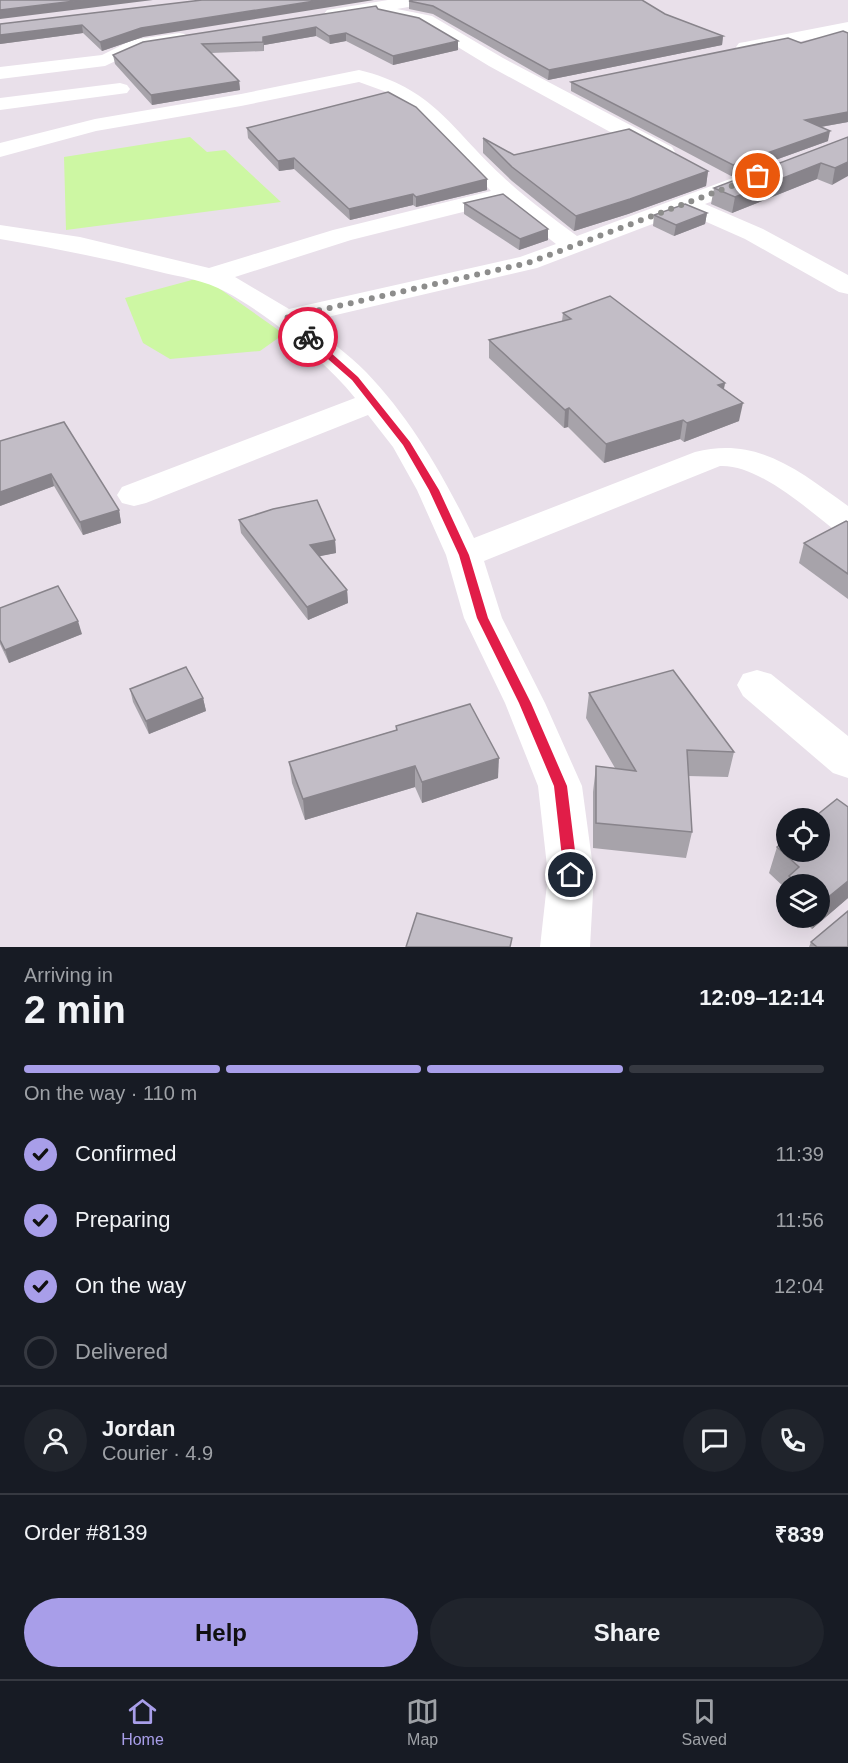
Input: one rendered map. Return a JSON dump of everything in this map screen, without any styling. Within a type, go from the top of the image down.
[{"type":"street","points":[[319,16],[419,0]]},
{"type":"street","points":[[379,6],[392,14],[426,20],[496,62],[676,158]]},
{"type":"street","points":[[729,50],[848,27]]},
{"type":"street","points":[[0,73],[105,60],[134,46],[201,35]]},
{"type":"street","points":[[0,150],[95,125],[241,100],[359,76],[378,79],[408,95],[430,113],[492,179],[575,246]]},
{"type":"street","points":[[546,88],[569,83]]},
{"type":"street","points":[[0,104],[120,89]]},
{"type":"street","points":[[285,318],[528,263],[685,204],[718,181],[779,167]]},
{"type":"street","points":[[210,276],[342,235],[509,193]]},
{"type":"street","points":[[685,204],[754,234],[848,286]]},
{"type":"street","points":[[0,232],[80,245],[210,276],[253,296],[285,318],[355,378],[374,402],[407,444],[429,481],[464,555],[483,618],[525,703],[560,786],[571,875],[564,947]]},
{"type":"street","points":[[134,495],[374,402]]},
{"type":"street","points":[[464,555],[706,459],[726,455],[767,467],[848,523]]},
{"type":"street","points":[[757,685],[848,761]]},
{"type":"shaded area","points":[[190,137],[207,152],[225,150],[281,202],[66,230],[64,157]]},
{"type":"shaded area","points":[[203,277],[284,334],[260,351],[170,359],[143,343],[125,298]]},
{"type":"building","points":[[0,0],[83,0],[0,10]]},
{"type":"building","points":[[202,0],[321,0],[141,28],[100,42],[82,25],[0,35],[0,24]]},
{"type":"building","points":[[642,0],[665,14],[723,36],[549,70],[433,6],[409,1]]},
{"type":"building","points":[[376,6],[378,9],[419,18],[458,41],[393,56],[346,33],[329,36],[316,27],[263,37],[263,42],[202,44],[239,81],[151,95],[113,55],[143,42]]},
{"type":"building","points":[[843,31],[848,33],[848,112],[805,120],[830,131],[733,165],[571,82],[788,38],[801,43]]},
{"type":"building","points":[[388,92],[416,107],[487,179],[416,197],[413,194],[349,209],[294,158],[278,161],[247,128]]},
{"type":"building","points":[[629,129],[708,171],[576,216],[512,167],[483,138],[514,155]]},
{"type":"building","points":[[848,137],[848,162],[835,168],[821,163],[735,197],[714,188]]},
{"type":"building","points":[[503,194],[548,229],[520,239],[464,203]]},
{"type":"building","points":[[685,204],[707,213],[676,225],[654,215]]},
{"type":"building","points":[[610,296],[725,383],[718,385],[743,403],[687,423],[683,420],[606,444],[569,408],[565,410],[489,340],[571,319],[563,313]]},
{"type":"building","points":[[64,422],[119,510],[80,522],[51,474],[0,492],[0,441]]},
{"type":"building","points":[[317,500],[335,540],[310,545],[347,590],[307,607],[239,520],[273,509]]},
{"type":"building","points":[[848,522],[848,574],[804,543]]},
{"type":"building","points":[[58,586],[78,621],[5,650],[0,640],[0,608]]},
{"type":"building","points":[[186,667],[203,698],[146,721],[130,689]]},
{"type":"building","points":[[673,670],[734,752],[687,750],[692,832],[596,823],[596,766],[636,771],[589,693]]},
{"type":"building","points":[[470,704],[499,758],[422,782],[415,766],[303,799],[289,762],[397,730],[396,726]]},
{"type":"building","points":[[837,799],[848,807],[848,881],[830,896],[830,874],[791,874],[799,867],[794,862],[830,862],[830,808],[826,808]]},
{"type":"building","points":[[848,911],[848,947],[817,947],[811,942]]},
{"type":"building","points":[[417,913],[512,938],[510,947],[406,947]]},
{"type":"way so far","points":[[308,337],[285,318],[528,263],[758,176]]},
{"type":"route","points":[[308,337],[355,378],[407,444],[434,490],[464,555],[483,618],[525,703],[560,786],[571,875]]}]
